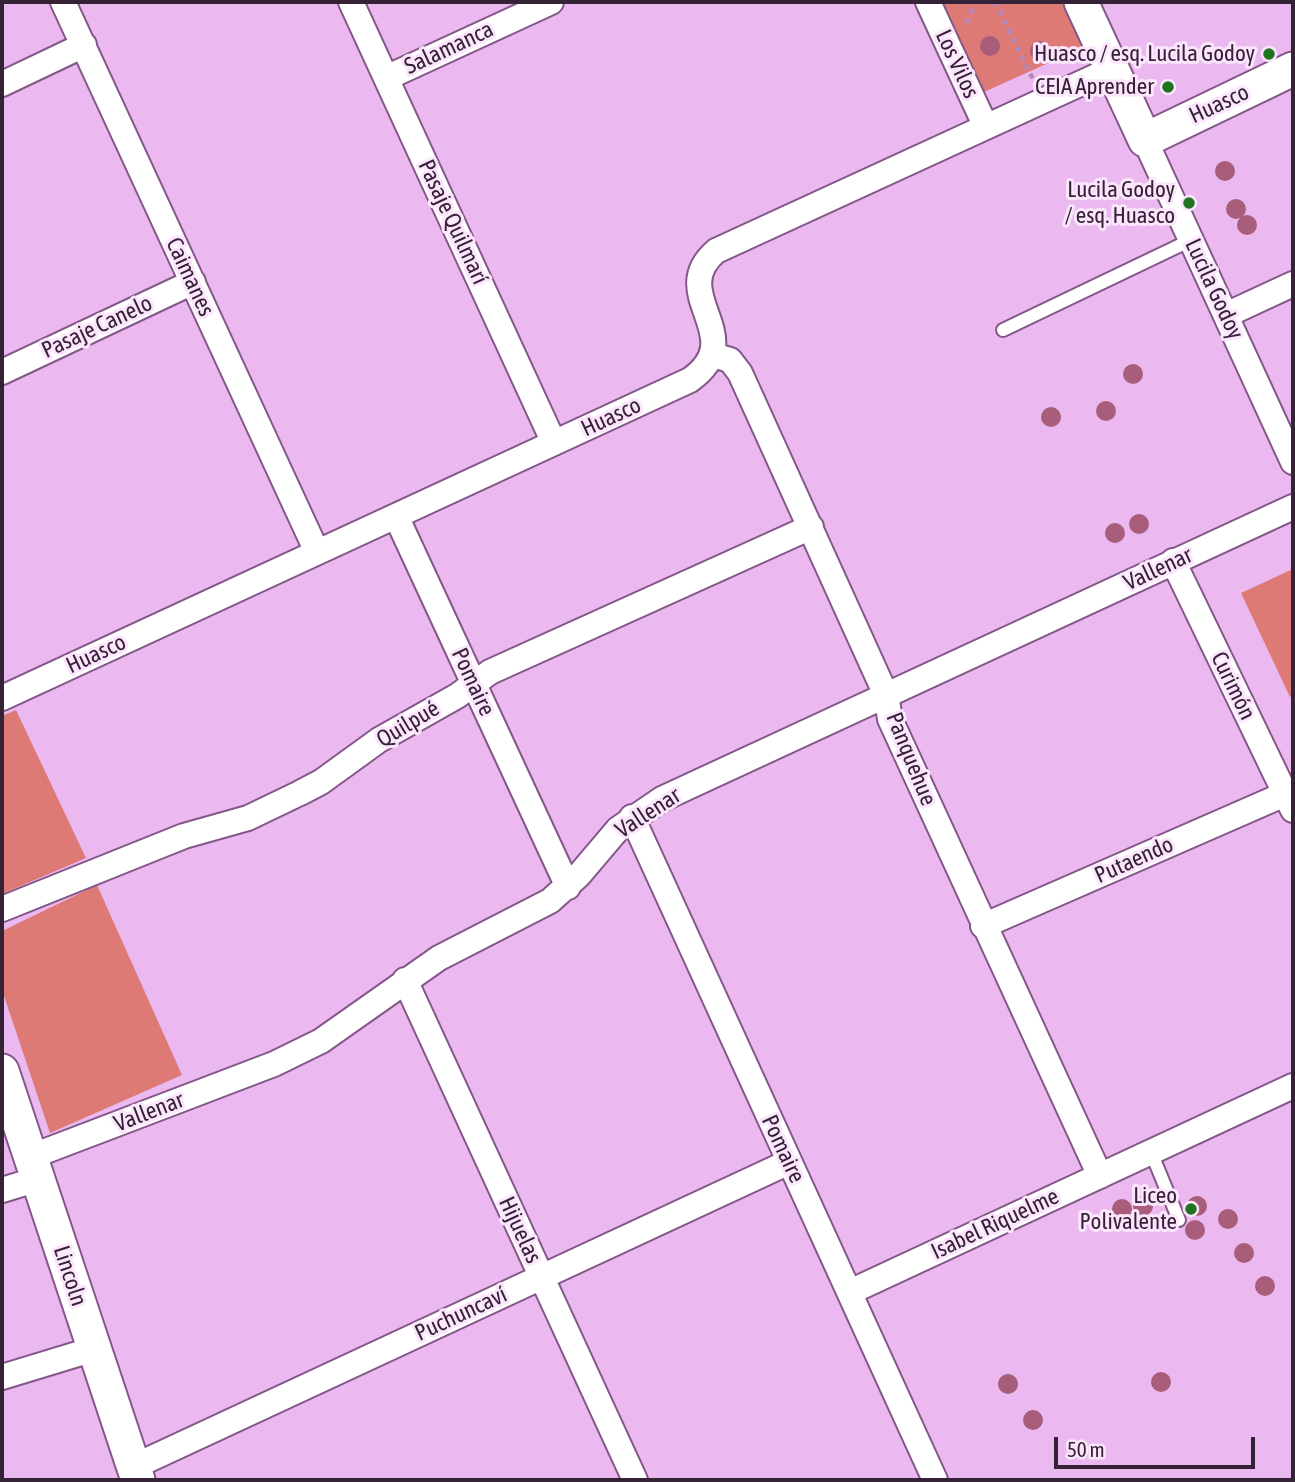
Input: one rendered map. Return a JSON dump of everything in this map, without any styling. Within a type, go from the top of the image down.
[{"type":"street","name":"Caimanes","points":[[63,2],[317,552]]},
{"type":"street","name":"Pasaje Quilmarí","points":[[351,2],[554,443]]},
{"type":"street","name":"Salamanca","points":[[386,78],[551,2]]},
{"type":"street","name":"Los Vilos","points":[[928,2],[986,127]]},
{"type":"street","name":"Lucila Godoy","points":[[1081,2],[1293,462]]},
{"type":"street","points":[[2,84],[83,46]]},
{"type":"street","points":[[713,355],[711,327],[699,288],[703,268],[716,251],[1112,69]]},
{"type":"street","name":"Huasco","points":[[1145,139],[1293,69]]},
{"type":"street","name":"Pasaje Canelo","points":[[2,372],[193,282]]},
{"type":"street","points":[[1226,315],[1293,284]]},
{"type":"street","name":"Huasco","points":[[2,698],[690,380],[708,367],[713,355]]},
{"type":"street","name":"Panquehue","points":[[713,355],[730,360],[740,373],[886,695],[890,719],[1100,1176]]},
{"type":"street","name":"Vallenar","points":[[2,1190],[34,1168],[298,1053],[343,1027],[439,958],[550,901],[568,887],[610,836],[632,817],[662,799],[1293,507]]},
{"type":"street","name":"Pomaire","points":[[396,516],[568,887]]},
{"type":"street","name":"Quilpué","points":[[2,909],[184,836],[248,817],[300,793],[321,782],[379,740],[490,672],[811,527]]},
{"type":"street","name":"Curimón","points":[[1174,561],[1289,802]]},
{"type":"street","name":"Putaendo","points":[[983,926],[1289,802]]},
{"type":"street","name":"Pomaire","points":[[632,817],[935,1480]]},
{"type":"street","name":"Hijuelas","points":[[405,980],[635,1480]]},
{"type":"street","name":"Lincoln","points":[[2,1071],[136,1474]]},
{"type":"street","name":"Isabel Riquelme","points":[[850,1292],[1293,1086]]},
{"type":"street","name":"Puchuncaví","points":[[136,1474],[541,1277],[789,1162]]},
{"type":"street","points":[[2,1377],[94,1349]]},
{"type":"lane","points":[[1003,330],[1191,240]]},
{"type":"lane","points":[[1151,1152],[1179,1220]]},
{"type":"path","points":[[995,2],[1043,101]]},
{"type":"shaded area","points":[[943,2],[1063,2],[1084,47],[984,92]]},
{"type":"shaded area","points":[[1293,569],[1293,695],[1290,697],[1241,593]]},
{"type":"shaded area","points":[[16,710],[86,858],[2,894],[2,716]]},
{"type":"shaded area","points":[[97,885],[182,1075],[50,1133],[2,990],[2,931]]},
{"type":"place","name":"Huasco / esq. Lucila Godoy","points":[[1269,54]]},
{"type":"place","name":"CEIA Aprender","points":[[1168,87]]},
{"type":"place","name":"Lucila Godoy / esq. Huasco","points":[[1189,203]]},
{"type":"place","name":"Liceo Polivalente","points":[[1191,1209]]}]
